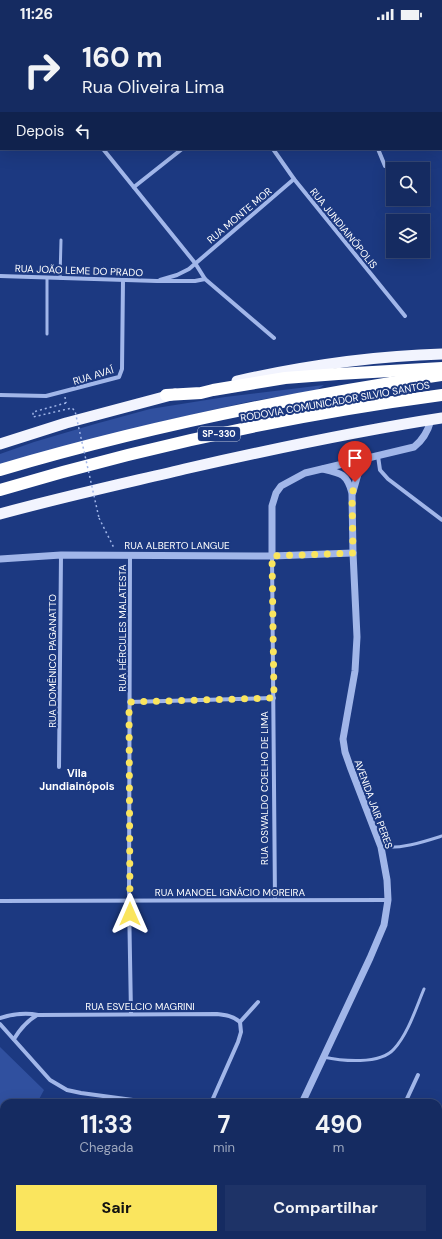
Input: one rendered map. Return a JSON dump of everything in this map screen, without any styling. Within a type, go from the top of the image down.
[{"type":"highway","points":[[0,444],[66,423],[166,396],[277,372],[369,359],[442,354]]},
{"type":"highway","points":[[166,396],[201,393],[284,378],[442,368]]},
{"type":"highway","name":"RODOVIA COMUNICADOR SILVIO SANTOS","points":[[0,470],[43,457],[171,425],[287,401],[442,375]]},
{"type":"highway","name":"RODOVIA COMUNICADOR SILVIO SANTOS","points":[[0,490],[166,445],[290,419],[442,395]]},
{"type":"highway","points":[[431,420],[434,415],[442,411]]},
{"type":"highway","points":[[0,514],[260,452],[442,418]]},
{"type":"street","points":[[104,150],[195,263],[205,279],[274,338]]},
{"type":"street","points":[[134,188],[181,150]]},
{"type":"street","name":"RUA JUNDIAINÓPOLIS","points":[[275,150],[294,179],[405,316]]},
{"type":"street","points":[[378,150],[385,166]]},
{"type":"street","name":"RUA MONTE MOR","points":[[195,263],[294,179]]},
{"type":"street","name":"RUA JOÃO LEME DO PRADO","points":[[157,281],[177,275],[189,269],[195,263]]},
{"type":"street","name":"RUA JOÃO LEME DO PRADO","points":[[0,276],[157,281],[195,281],[205,279]]},
{"type":"street","name":"RUA AVAÍ","points":[[0,395],[46,396],[119,377],[122,369],[123,280]]},
{"type":"street","points":[[272,556],[272,506],[276,494],[281,486],[305,473],[414,447],[420,443],[426,434],[431,420]]},
{"type":"street","points":[[378,456],[380,470],[388,479],[442,520]]},
{"type":"street","name":"AVENIDA JAIR PERES","points":[[352,495],[358,474],[369,458]]},
{"type":"street","name":"AVENIDA JAIR PERES","points":[[304,1099],[384,925],[388,900],[387,880],[381,847],[345,752],[344,738],[355,671],[357,637],[352,495],[349,483],[345,478],[335,472],[321,469]]},
{"type":"street","name":"RUA ALBERTO LANGUE","points":[[0,558],[61,555],[272,556],[353,553]]},
{"type":"street","name":"RUA DOMÊNICO PAGANATTO","points":[[60,766],[61,555]]},
{"type":"street","name":"RUA HÉRCULES MALATESTA","points":[[130,555],[129,702],[131,1014]]},
{"type":"street","name":"RUA OSWALDO COELHO DE LIMA","points":[[272,556],[275,900]]},
{"type":"street","points":[[129,702],[274,698]]},
{"type":"street","name":"RUA MANOEL IGNÁCIO MOREIRA","points":[[0,901],[388,900]]},
{"type":"street","points":[[213,1099],[238,1042],[241,1032],[240,1022],[258,1002]]},
{"type":"street","name":"RUA ESVELCIO MAGRINI","points":[[0,1018],[15,1014],[29,1013],[217,1014],[228,1015],[240,1022]]},
{"type":"street","points":[[14,1040],[21,1028],[38,1014]]},
{"type":"street","points":[[0,1024],[50,1080],[67,1090],[81,1094],[122,1099]]},
{"type":"street","points":[[407,1099],[418,1075]]},
{"type":"lane","points":[[60,278],[61,240]]},
{"type":"lane","points":[[46,278],[47,334]]},
{"type":"lane","points":[[381,847],[390,848],[403,846],[442,836]]},
{"type":"lane","points":[[323,1057],[354,1061],[380,1058],[394,1050],[405,1033],[424,989]]},
{"type":"path","points":[[66,403],[33,412],[33,417],[72,408],[100,518],[117,555]]},
{"type":"shaded area","points":[[324,385],[317,390],[252,401],[155,423],[0,465],[0,454],[34,442],[150,409],[225,397]]},
{"type":"shaded area","points":[[0,1047],[44,1090],[39,1099],[0,1099]]},
{"type":"district","name":"Vila Jundiainópois","points":[[77,779]]},
{"type":"route","points":[[130,914],[129,702],[274,698],[272,556],[353,553],[352,495],[355,482]]}]
